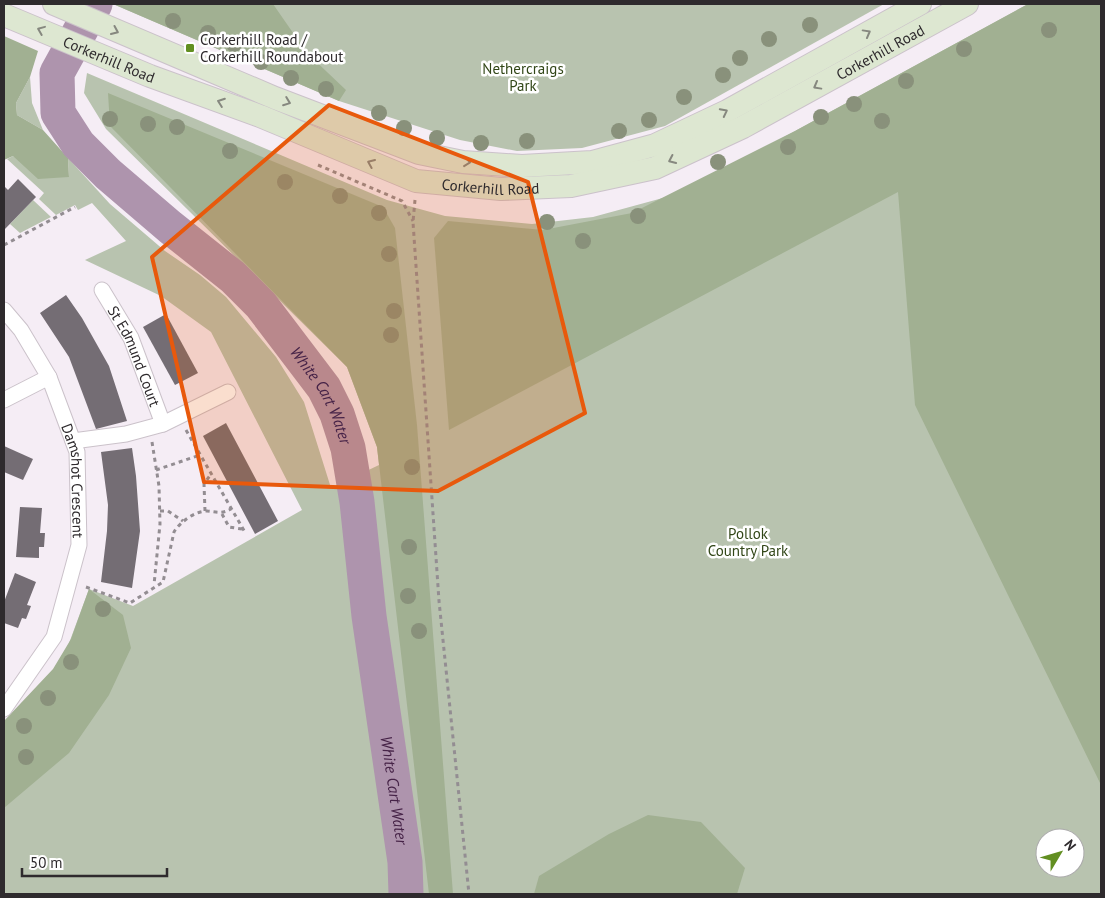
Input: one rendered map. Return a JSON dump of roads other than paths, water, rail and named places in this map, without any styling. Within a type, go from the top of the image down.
[{"type":"street","name":"Corkerhill Road","points":[[54,4],[160,51],[419,153],[463,162],[530,166],[592,162],[656,145],[727,111],[920,4]]},
{"type":"street","name":"Corkerhill Road","points":[[4,15],[150,76],[260,116],[416,182],[501,189],[571,186],[654,168],[742,128],[967,4]]},
{"type":"street","points":[[66,41],[79,15]]},
{"type":"street","name":"St Edmund Court","points":[[102,290],[131,338],[156,426]]},
{"type":"street","name":"Damshot Crescent","points":[[4,310],[21,330],[49,377],[78,452],[79,545],[54,637],[4,709]]},
{"type":"street","points":[[4,400],[49,377]]},
{"type":"street","name":"St Edmund Court","points":[[74,441],[126,434],[156,426],[228,392]]},
{"type":"waterway","name":"White Cart Water","points":[[95,4],[57,73],[58,113],[78,144],[108,174],[233,277],[261,305],[324,388],[337,414],[348,448],[357,502],[369,616],[405,862],[406,894]]},
{"type":"place","name":"Corkerhill Road / Corkerhill Roundabout","points":[[190,48]]},
{"type":"park label","name":"Nethercraigs Park","points":[[523,76]]},
{"type":"park label","name":"Pollok Country Park","points":[[748,542]]}]
